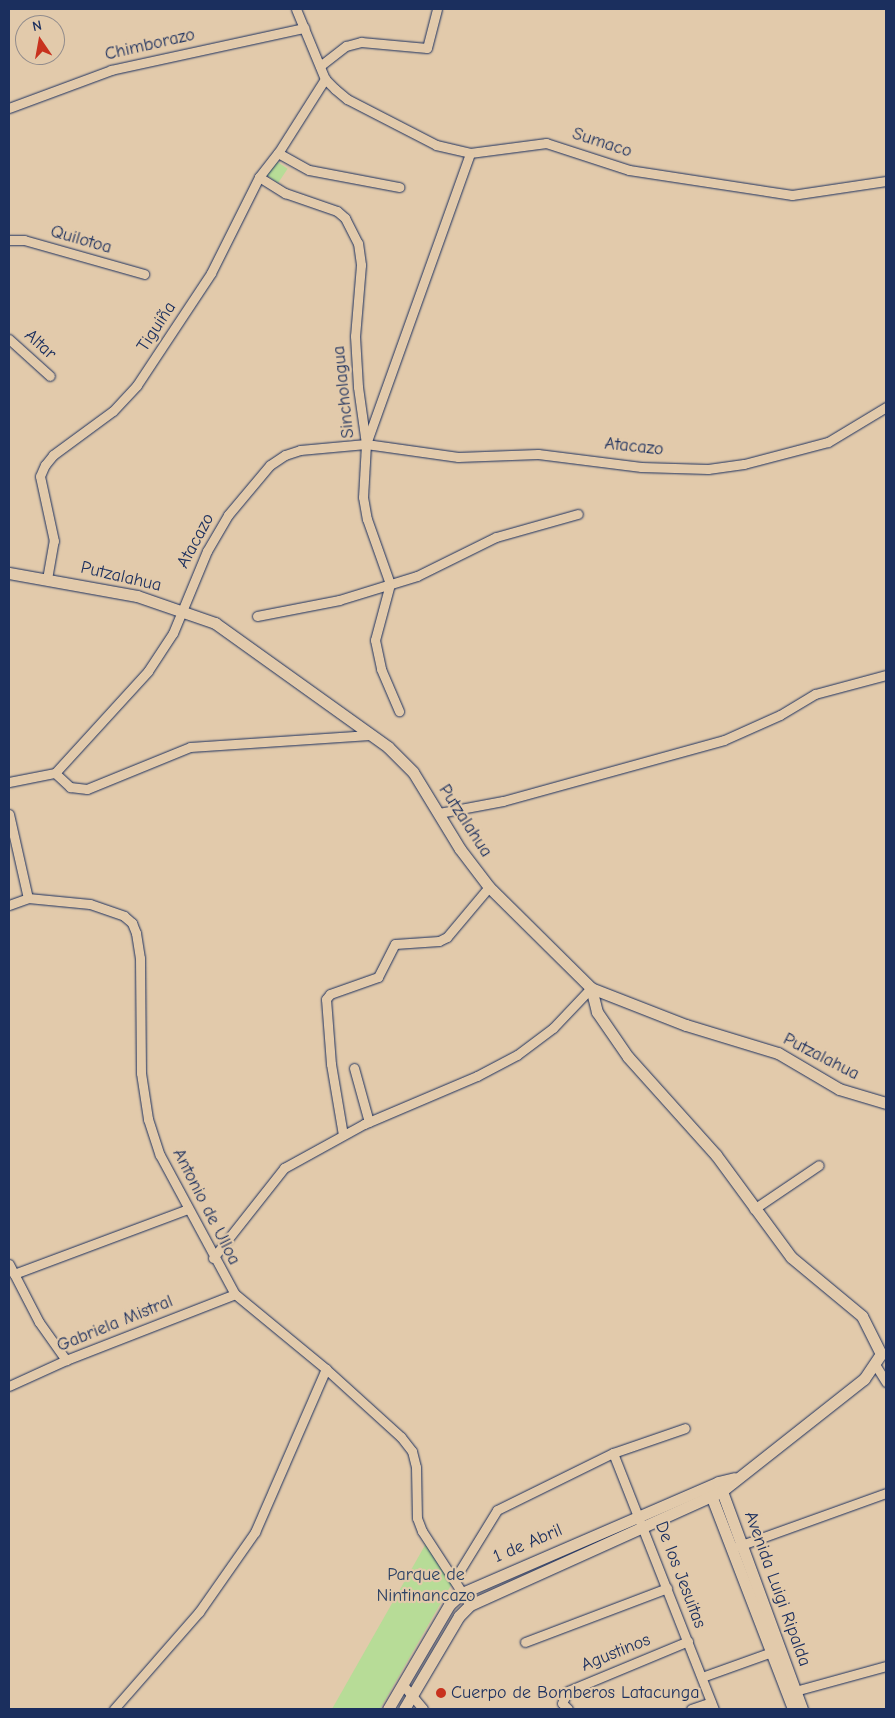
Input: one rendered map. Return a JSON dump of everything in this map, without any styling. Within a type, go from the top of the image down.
[{"type":"street","points":[[296,9],[325,79]]},
{"type":"street","points":[[320,66],[346,46],[361,42],[427,48],[437,9]]},
{"type":"street","name":"Chimborazo","points":[[9,108],[111,70],[304,28]]},
{"type":"street","name":"Tiguiña","points":[[47,579],[54,541],[40,476],[46,465],[53,455],[113,411],[137,385],[211,273],[260,177],[278,153],[325,79]]},
{"type":"street","name":"Sumaco","points":[[325,79],[346,99],[436,145],[470,153],[546,143],[629,170],[792,195],[886,181]]},
{"type":"street","points":[[278,153],[309,170],[399,187]]},
{"type":"street","points":[[366,444],[470,153]]},
{"type":"street","name":"Sincholagua","points":[[260,177],[285,193],[338,211],[345,218],[358,243],[361,265],[355,336],[358,387],[366,444],[363,488],[367,519],[390,584]]},
{"type":"street","name":"Quilotoa","points":[[9,240],[24,240],[144,274]]},
{"type":"street","name":"Altar","points":[[9,339],[50,376]]},
{"type":"street","name":"Atacazo","points":[[54,773],[148,671],[173,633],[207,551],[228,515],[270,465],[285,455],[300,450],[366,444],[458,457],[538,454],[641,466],[708,469],[744,464],[828,442],[886,407]]},
{"type":"street","points":[[257,616],[306,608],[418,576],[496,537],[578,514]]},
{"type":"street","name":"Putzalahua","points":[[9,573],[137,596],[215,623],[388,747],[412,772],[489,887],[592,988],[686,1024],[778,1053],[839,1089],[886,1104]]},
{"type":"street","points":[[390,584],[375,640],[378,660],[399,711]]},
{"type":"street","points":[[439,813],[503,801],[724,740],[780,715],[815,694],[886,675]]},
{"type":"street","points":[[9,782],[54,773],[70,787],[87,789],[190,747],[370,735]]},
{"type":"street","points":[[9,814],[28,898],[9,904]]},
{"type":"street","points":[[343,1135],[331,1064],[326,998],[330,994],[378,977],[395,944],[439,942],[447,937],[489,887]]},
{"type":"street","name":"Antonio de Ulloa","points":[[28,898],[90,904],[124,916],[132,923],[136,933],[140,958],[141,1073],[148,1119],[160,1154],[213,1258],[234,1294],[326,1369],[401,1437],[412,1451],[416,1467],[417,1518],[470,1605]]},
{"type":"street","points":[[213,1258],[284,1168],[369,1122],[477,1076],[517,1055],[553,1028],[592,988]]},
{"type":"street","points":[[592,988],[597,1012],[606,1029],[699,1133],[791,1257],[862,1316],[884,1352],[876,1366],[886,1382]]},
{"type":"street","points":[[354,1068],[369,1122]]},
{"type":"street","points":[[754,1209],[818,1165]]},
{"type":"street","points":[[14,1274],[188,1209]]},
{"type":"street","points":[[9,1264],[40,1322],[66,1360]]},
{"type":"street","name":"Gabriela Mistral","points":[[9,1386],[66,1360],[234,1294]]},
{"type":"street","name":"1 de Abril","points":[[404,1709],[459,1616],[470,1605],[644,1526],[737,1478],[864,1379],[876,1366]]},
{"type":"street","points":[[114,1709],[199,1612],[255,1532],[326,1369]]},
{"type":"street","points":[[454,1580],[497,1510],[613,1453],[685,1428]]},
{"type":"street","name":"De los Jesuitas","points":[[613,1453],[640,1515],[713,1705]]},
{"type":"street","name":"1 de Abril","points":[[388,1709],[449,1605],[462,1593],[640,1515],[715,1489]]},
{"type":"street","name":"Avenida Luigi Ripalda","points":[[715,1489],[776,1651],[802,1709]]},
{"type":"street","points":[[737,1547],[886,1493]]},
{"type":"street","points":[[525,1642],[668,1588]]},
{"type":"street","name":"Agustinos","points":[[565,1706],[568,1691],[688,1641]]},
{"type":"street","points":[[702,1677],[776,1651]]},
{"type":"street","name":"Avenida Luigi Ripalda","points":[[776,1651],[792,1709]]},
{"type":"street","points":[[795,1691],[886,1666]]},
{"type":"street","points":[[403,1685],[423,1709]]},
{"type":"street","points":[[691,1709],[713,1705]]},
{"type":"green space","points":[[276,161],[288,169],[278,183],[266,175]]},
{"type":"green space","name":"Parque de Nintinancazo","points":[[428,1540],[454,1580],[380,1709],[332,1709]]},
{"type":"place","name":"Cuerpo de Bomberos Latacunga","points":[[441,1693]]}]
